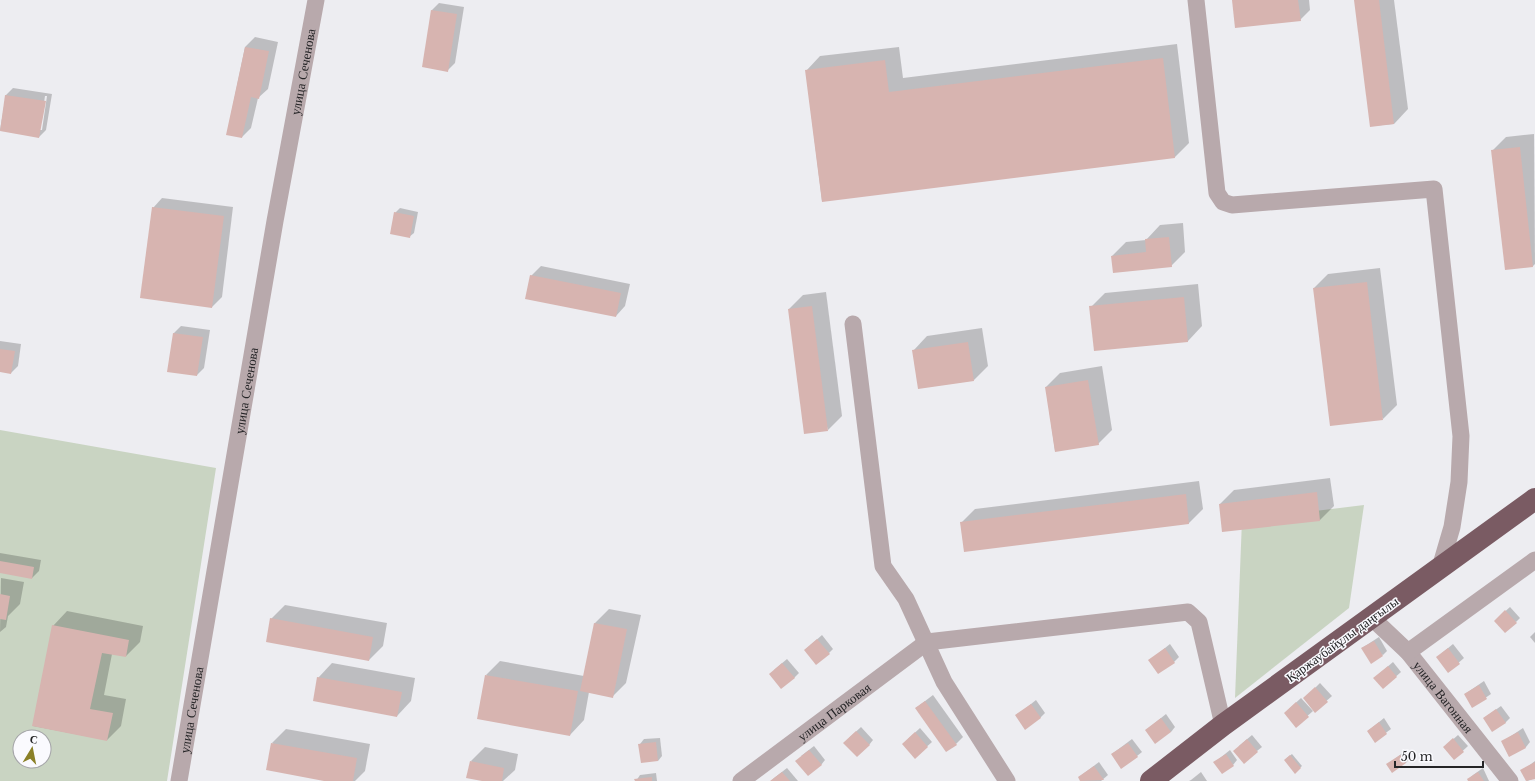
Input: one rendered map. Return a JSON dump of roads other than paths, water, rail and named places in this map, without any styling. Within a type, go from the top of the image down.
[{"type":"highway","name":"Қаржаубайұлы даңғылы","points":[[1151,781],[1223,725],[1535,499]]},
{"type":"street","name":"улица Сеченова","points":[[179,781],[275,221],[316,0]]},
{"type":"street","points":[[1196,0],[1217,193],[1223,202],[1232,205],[1434,188],[1461,436],[1459,482],[1452,527],[1440,568]]},
{"type":"street","points":[[854,324],[883,566],[906,600],[927,642],[944,682],[1007,781]]},
{"type":"street","points":[[1408,652],[1535,560]]},
{"type":"street","points":[[927,642],[1188,612],[1199,622],[1223,725]]},
{"type":"street","name":"улица Вагонная","points":[[1371,617],[1408,652],[1510,781]]},
{"type":"street","name":"улица Парковая","points":[[741,781],[927,642]]}]
